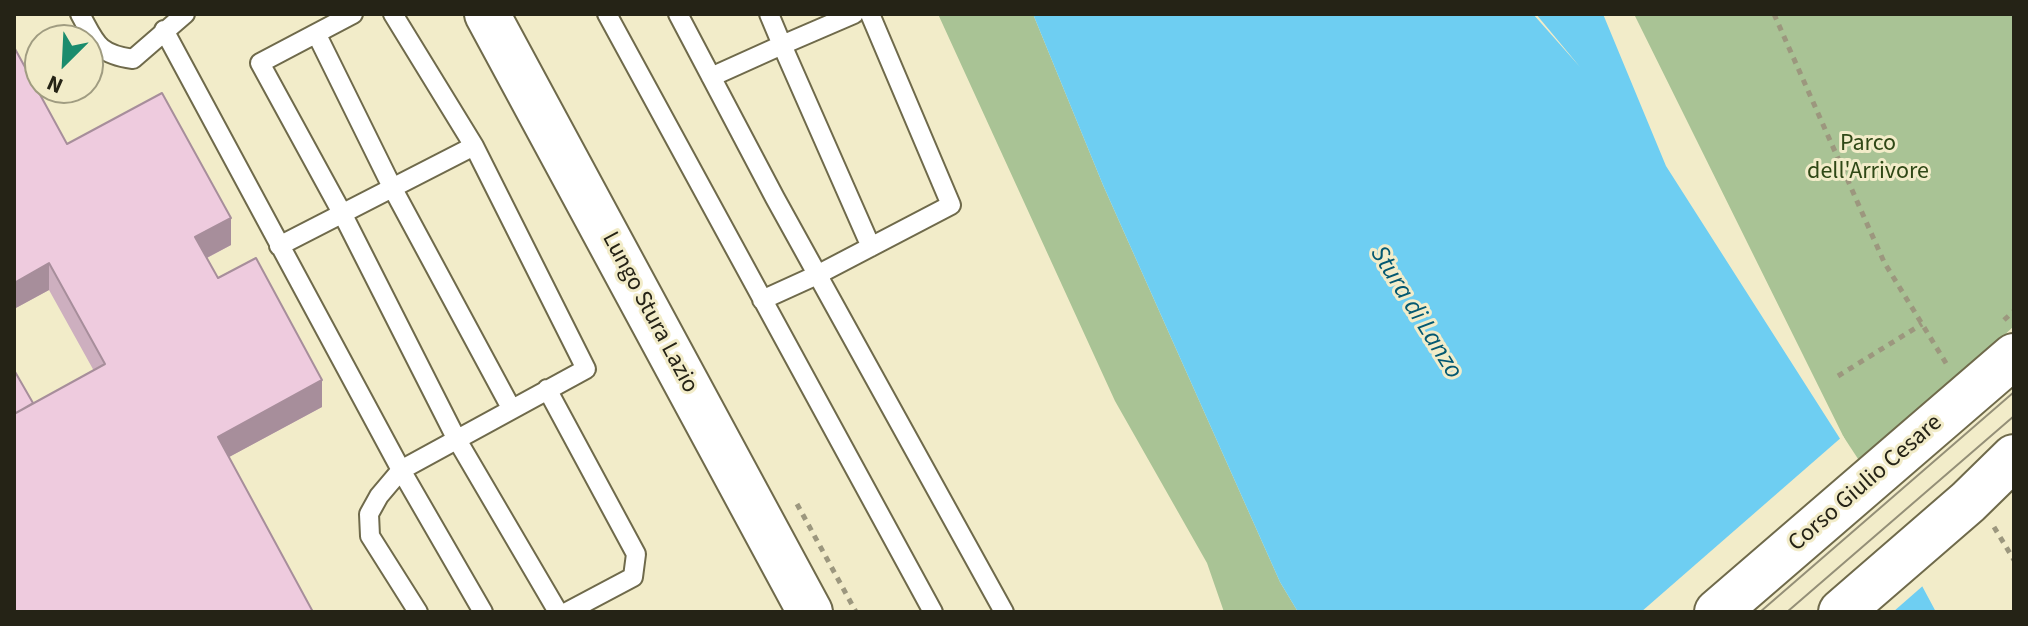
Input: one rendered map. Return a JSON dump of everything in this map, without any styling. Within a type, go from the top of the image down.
[{"type":"main road","name":"Lungo Stura Lazio","points":[[487,14],[810,612]]},
{"type":"main road","name":"Corso Giulio Cesare","points":[[1717,612],[2014,356]]},
{"type":"main road","points":[[1841,612],[1978,511],[2014,457]]},
{"type":"lane","points":[[80,14],[97,44],[111,56],[133,59],[185,14]]},
{"type":"lane","points":[[353,14],[260,63],[342,213],[456,438],[558,612]]},
{"type":"lane","points":[[393,14],[474,146],[586,369],[401,470],[379,496],[369,514],[370,536],[418,612]]},
{"type":"lane","points":[[607,14],[933,612]]},
{"type":"lane","points":[[678,14],[817,275],[1004,612]]},
{"type":"lane","points":[[769,14],[871,247]]},
{"type":"lane","points":[[711,77],[854,14]]},
{"type":"lane","points":[[762,300],[951,205],[870,14]]},
{"type":"lane","points":[[164,30],[401,470],[483,612]]},
{"type":"lane","points":[[317,35],[393,189],[511,408]]},
{"type":"lane","points":[[279,246],[474,146]]},
{"type":"lane","points":[[547,389],[636,554],[633,577],[567,612]]},
{"type":"path","points":[[1774,14],[1884,262],[1951,371]]},
{"type":"path","points":[[1838,376],[1922,324]]},
{"type":"path","points":[[1978,511],[2014,560]]},
{"type":"green space","points":[[938,14],[1033,14],[1103,185],[1280,582],[1298,612],[1224,612],[1207,563],[1115,401]]},
{"type":"green space","name":"Parco dell'Arrivore","points":[[1634,14],[2014,14],[2014,326],[1860,470]]},
{"type":"water","name":"Stura di Lanzo","points":[[1033,14],[1533,14],[1580,67],[1536,14],[1603,14],[1666,166],[1860,470],[1936,612],[1298,612],[1280,582],[1103,185]]},
{"type":"pier","points":[[1843,436],[1864,468],[1925,584],[1893,612],[1641,612]]},
{"type":"building","points":[[14,47],[24,65],[24,104],[45,104],[67,144],[162,93],[231,218],[195,237],[218,278],[256,258],[322,380],[218,437],[313,612],[14,612],[14,414],[105,364],[49,263],[14,283]]},
{"type":"building","points":[[14,370],[33,403],[14,414]]},
{"type":"tram line","points":[[1760,612],[2014,392]]},
{"type":"tram line","points":[[1787,612],[2014,416]]}]
